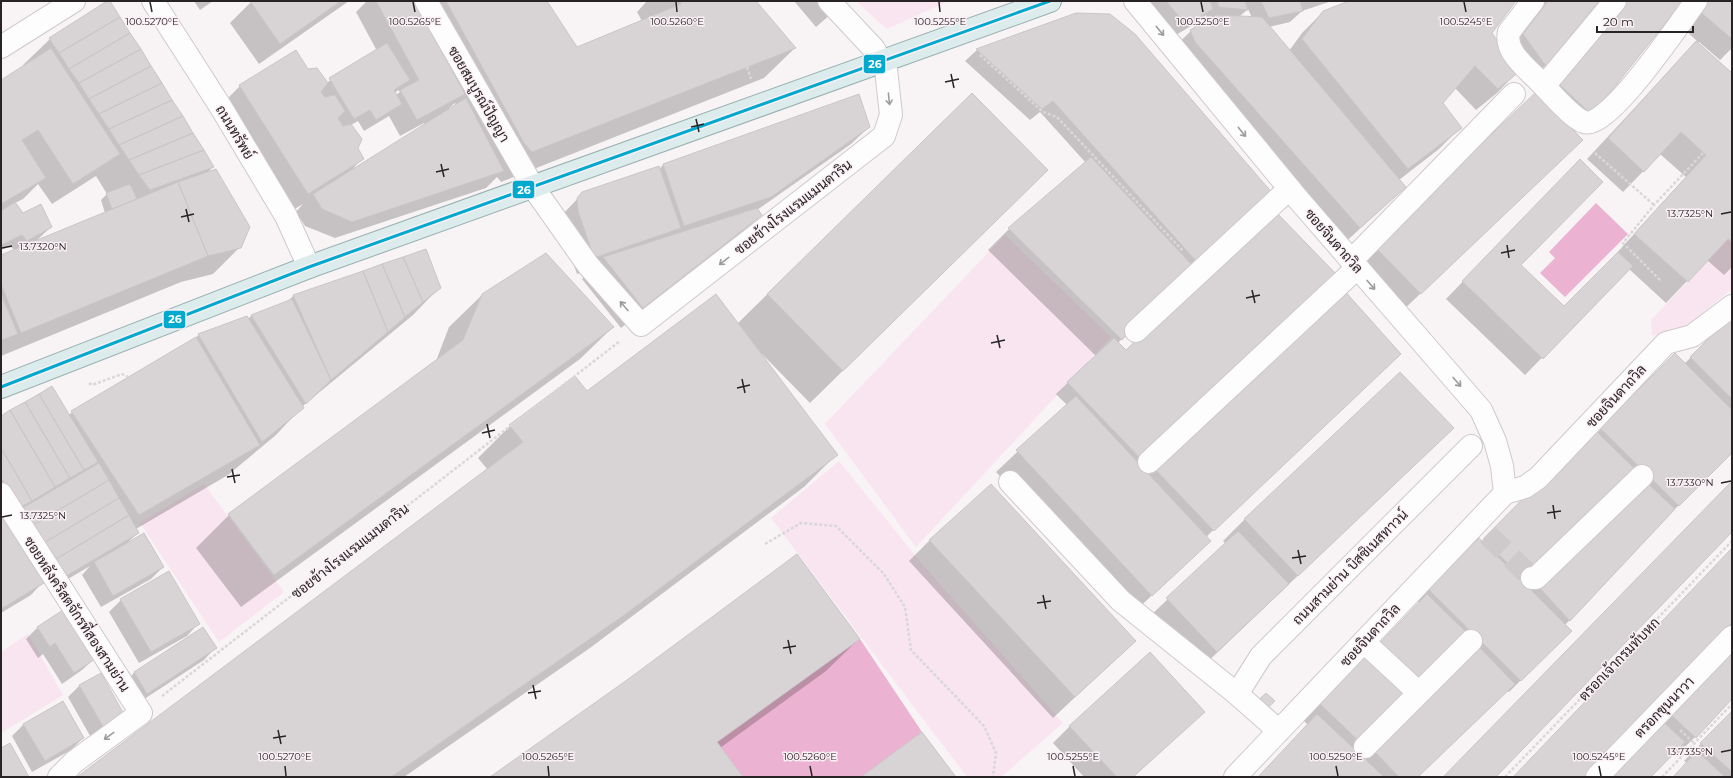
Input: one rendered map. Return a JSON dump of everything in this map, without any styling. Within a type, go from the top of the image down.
[{"type":"main road","points":[[1,387],[309,267],[882,60],[1050,1]]},
{"type":"street","points":[[1,47],[74,1]]},
{"type":"street","name":"ถนนทรัพย์","points":[[154,1],[222,109],[282,210],[309,267]]},
{"type":"street","name":"ซอยสมบูรณ์ปัญญา","points":[[426,1],[533,187]]},
{"type":"street","points":[[829,1],[874,49],[882,60]]},
{"type":"street","name":"ซอยจินดาถวิล","points":[[1135,1],[1289,188],[1481,410],[1496,441],[1502,466],[1505,493]]},
{"type":"street","points":[[1533,1],[1510,32],[1508,38],[1509,46],[1513,54],[1544,86],[1584,123],[1594,122],[1602,118],[1630,90],[1696,1]]},
{"type":"street","points":[[1544,86],[1615,1]]},
{"type":"street","name":"ซอยข้างโรงแรมแมนดาริน","points":[[641,325],[884,136],[891,115],[882,60]]},
{"type":"street","points":[[1149,462],[1354,264],[1514,94]]},
{"type":"street","points":[[533,187],[588,265],[641,325]]},
{"type":"street","points":[[1136,330],[1289,188]]},
{"type":"street","name":"ซอยจินดาถวิล","points":[[1235,777],[1364,642],[1481,529],[1505,493],[1525,487],[1538,478],[1666,343],[1692,336],[1732,306]]},
{"type":"street","name":"ถนนสามย่าน บิสซิเนสทาวน์","points":[[1237,694],[1262,656],[1471,446]]},
{"type":"street","points":[[1532,578],[1536,578],[1642,476]]},
{"type":"street","points":[[1010,482],[1121,601],[1237,694],[1279,731]]},
{"type":"street","name":"ซอยหลังคริสตจักรที่สองสามย่าน","points":[[1,494],[141,713]]},
{"type":"street","name":"ตรอกขุนนาวา","points":[[1597,777],[1732,636]]},
{"type":"street","points":[[1365,747],[1471,641]]},
{"type":"street","points":[[1364,642],[1419,693]]},
{"type":"street","points":[[60,777],[74,762],[141,713]]},
{"type":"path","points":[[974,50],[1043,112],[1057,117],[1201,270]]},
{"type":"path","points":[[1595,153],[1654,205]]},
{"type":"path","points":[[1660,280],[1624,243],[1654,205],[1703,153]]},
{"type":"path","name":"ซอยข้างโรงแรมแมนดาริน","points":[[141,713],[641,325]]},
{"type":"path","points":[[765,544],[801,523],[836,526],[884,574],[905,607],[911,650],[984,726],[996,753],[993,777]]},
{"type":"path","name":"ตรอกเจ้ากรมทับหก","points":[[1505,777],[1732,541]]},
{"type":"path","points":[[1662,777],[1732,704]]},
{"type":"shaded area","points":[[856,1],[949,1],[887,29]]},
{"type":"shaded area","points":[[1596,203],[1628,234],[1565,297],[1540,273],[1555,258],[1549,252]]},
{"type":"shaded area","points":[[1005,235],[1111,337],[916,547],[825,424]]},
{"type":"shaded area","points":[[1728,239],[1732,242],[1732,289],[1684,328],[1652,336],[1651,320]]},
{"type":"shaded area","points":[[839,461],[923,565],[1063,723],[1001,777],[967,777],[771,518]]},
{"type":"shaded area","points":[[204,484],[284,592],[219,642],[140,523]]},
{"type":"shaded area","points":[[28,634],[63,695],[1,733],[1,652]]},
{"type":"shaded area","points":[[860,639],[922,732],[861,777],[743,777],[717,742]]},
{"type":"building","points":[[107,1],[110,1],[120,17],[59,53],[49,38]]},
{"type":"building","points":[[250,1],[341,1],[280,44]]},
{"type":"building","points":[[376,1],[414,1],[465,94],[417,120],[400,90],[419,80]]},
{"type":"building","points":[[446,1],[547,1],[577,47],[681,4],[680,1],[756,1],[796,48],[532,152],[524,143]]},
{"type":"building","points":[[1166,1],[1210,1],[1213,9],[1186,25]]},
{"type":"building","points":[[1217,1],[1245,1],[1248,10],[1219,7]]},
{"type":"building","points":[[1261,1],[1300,1],[1303,11],[1269,18]]},
{"type":"building","points":[[1349,1],[1516,1],[1492,33],[1519,72],[1498,89],[1475,66],[1443,103],[1462,128],[1408,169],[1302,39],[1323,11]]},
{"type":"building","points":[[1548,1],[1599,1],[1546,66],[1523,34]]},
{"type":"building","points":[[1624,1],[1683,1],[1592,115],[1557,82]]},
{"type":"building","points":[[1705,1],[1732,1],[1732,39],[1698,10]]},
{"type":"building","points":[[1076,13],[1110,14],[1135,34],[1274,195],[1196,261],[1053,101],[1042,109],[976,49]]},
{"type":"building","points":[[1216,15],[1262,17],[1406,187],[1360,228],[1195,42],[1190,30]]},
{"type":"building","points":[[120,17],[130,33],[69,69],[59,53]]},
{"type":"building","points":[[130,33],[141,49],[79,83],[69,69]]},
{"type":"building","points":[[1696,41],[1732,73],[1732,242],[1728,239],[1688,282],[1634,234],[1706,155],[1681,132],[1644,172],[1608,138]]},
{"type":"building","points":[[387,43],[410,80],[394,90],[402,104],[376,120],[370,110],[354,119],[329,78]]},
{"type":"building","points":[[51,48],[120,154],[73,184],[38,130],[22,140],[46,178],[1,204],[1,80]]},
{"type":"building","points":[[141,49],[151,66],[89,99],[79,83]]},
{"type":"building","points":[[296,50],[308,69],[317,68],[328,83],[321,92],[325,97],[335,95],[345,111],[338,118],[343,126],[351,124],[362,139],[358,148],[364,159],[308,194],[239,85]]},
{"type":"building","points":[[151,66],[162,83],[99,114],[89,99]]},
{"type":"building","points":[[162,83],[172,100],[109,129],[99,114]]},
{"type":"building","points":[[1536,92],[1583,140],[1421,294],[1374,246]]},
{"type":"building","points":[[972,93],[1048,170],[843,371],[767,294]]},
{"type":"building","points":[[859,94],[870,127],[771,197],[684,226],[663,164]]},
{"type":"building","points":[[466,98],[504,171],[352,222],[322,209],[313,194]]},
{"type":"building","points":[[172,100],[183,116],[119,145],[109,129]]},
{"type":"building","points":[[183,116],[193,133],[129,160],[119,145]]},
{"type":"building","points":[[193,133],[204,150],[139,175],[129,160]]},
{"type":"building","points":[[204,150],[214,167],[150,190],[139,175]]},
{"type":"building","points":[[1091,157],[1192,265],[1122,340],[1008,228]]},
{"type":"building","points":[[1580,159],[1603,182],[1521,265],[1564,306],[1618,252],[1633,266],[1543,359],[1462,281]]},
{"type":"building","points":[[659,166],[681,228],[594,258],[578,211],[577,198],[582,192]]},
{"type":"building","points":[[216,169],[250,227],[241,248],[208,256],[178,182]]},
{"type":"building","points":[[178,182],[208,256],[21,333],[1,284],[1,255]]},
{"type":"building","points":[[130,184],[137,199],[112,209],[106,193]]},
{"type":"building","points":[[15,202],[23,213],[41,204],[52,227],[27,241],[22,235],[1,245],[1,211]]},
{"type":"building","points":[[757,208],[762,215],[643,308],[603,257]]},
{"type":"building","points":[[1274,210],[1336,274],[1141,459],[1067,382],[1114,338],[1126,350]]},
{"type":"building","points":[[426,249],[441,288],[423,302],[403,257]]},
{"type":"building","points":[[546,253],[614,327],[274,575],[228,514],[463,340],[482,294]]},
{"type":"building","points":[[403,257],[423,302],[405,317],[382,264]]},
{"type":"building","points":[[382,264],[405,317],[388,332],[363,271]]},
{"type":"building","points":[[363,271],[388,332],[331,380],[293,295]]},
{"type":"building","points":[[1342,288],[1401,354],[1214,531],[1152,466]]},
{"type":"building","points":[[1,294],[18,334],[2,340],[1,338]]},
{"type":"building","points":[[716,294],[838,455],[623,616],[391,777],[77,777],[523,442],[509,425],[575,376],[587,391]]},
{"type":"building","points":[[292,299],[331,380],[306,404],[251,315]]},
{"type":"building","points":[[1732,315],[1732,399],[1690,357]]},
{"type":"building","points":[[247,316],[304,408],[262,442],[198,334]]},
{"type":"building","points":[[196,337],[260,445],[139,515],[71,411]]},
{"type":"building","points":[[1675,353],[1732,410],[1732,453],[1679,506],[1600,428]]},
{"type":"building","points":[[1400,372],[1454,428],[1298,576],[1244,519]]},
{"type":"building","points":[[52,386],[98,462],[84,470],[39,394]]},
{"type":"building","points":[[39,394],[84,470],[70,478],[25,402]]},
{"type":"building","points":[[1076,396],[1211,541],[1152,596],[1016,450]]},
{"type":"building","points":[[25,402],[70,478],[55,487],[10,410]]},
{"type":"building","points":[[10,410],[55,487],[32,501],[1,448],[1,416]]},
{"type":"building","points":[[1593,428],[1638,472],[1528,583],[1483,539]]},
{"type":"building","points":[[1,448],[32,501],[19,508],[1,478]]},
{"type":"building","points":[[99,463],[109,480],[32,526],[21,509]]},
{"type":"building","points":[[109,480],[119,498],[42,544],[32,526]]},
{"type":"building","points":[[1645,481],[1675,509],[1570,621],[1537,585]]},
{"type":"building","points":[[1732,481],[1732,532],[1496,777],[1443,777]]},
{"type":"building","points":[[991,484],[1136,641],[1075,697],[929,540]]},
{"type":"building","points":[[119,498],[129,515],[53,561],[42,544]]},
{"type":"building","points":[[1,513],[44,583],[1,609]]},
{"type":"building","points":[[129,515],[139,533],[63,578],[53,561]]},
{"type":"building","points":[[1238,531],[1289,584],[1217,652],[1166,598]]},
{"type":"building","points":[[144,533],[164,567],[113,596],[94,562]]},
{"type":"building","points":[[1479,538],[1572,631],[1521,681],[1428,589]]},
{"type":"building","points":[[1732,548],[1732,623],[1584,777],[1513,777]]},
{"type":"building","points":[[797,554],[860,639],[717,742],[743,777],[490,777],[627,680]]},
{"type":"building","points":[[169,571],[200,624],[151,652],[120,599]]},
{"type":"building","points":[[1427,594],[1470,636],[1419,689],[1376,647]]},
{"type":"building","points":[[63,610],[95,659],[74,673],[55,643],[50,647],[37,627]]},
{"type":"building","points":[[203,627],[217,648],[147,694],[134,672]]},
{"type":"building","points":[[1732,643],[1732,699],[1696,738],[1668,712]]},
{"type":"building","points":[[1480,648],[1515,684],[1418,777],[1399,777],[1373,750]]},
{"type":"building","points":[[1370,649],[1413,691],[1362,744],[1318,702]]},
{"type":"building","points":[[1150,652],[1205,712],[1133,777],[1117,777],[1069,726]]},
{"type":"building","points":[[101,673],[126,718],[105,730],[79,685]]},
{"type":"building","points":[[1266,693],[1275,701],[1263,712],[1255,703]]},
{"type":"building","points":[[63,701],[84,738],[45,761],[23,724]]},
{"type":"building","points":[[1732,711],[1732,772],[1700,743]]},
{"type":"building","points":[[1317,714],[1384,777],[1258,777]]},
{"type":"building","points":[[1659,718],[1685,742],[1651,777],[1603,777]]},
{"type":"building","points":[[922,732],[956,777],[861,777]]},
{"type":"building","points":[[10,743],[29,777],[1,777],[1,748]]},
{"type":"building","points":[[1697,751],[1725,777],[1673,777]]},
{"type":"tunnel","points":[[1488,535],[1532,578]]},
{"type":"transit line","name":"26","points":[[1,387],[309,267],[1050,1]]}]
